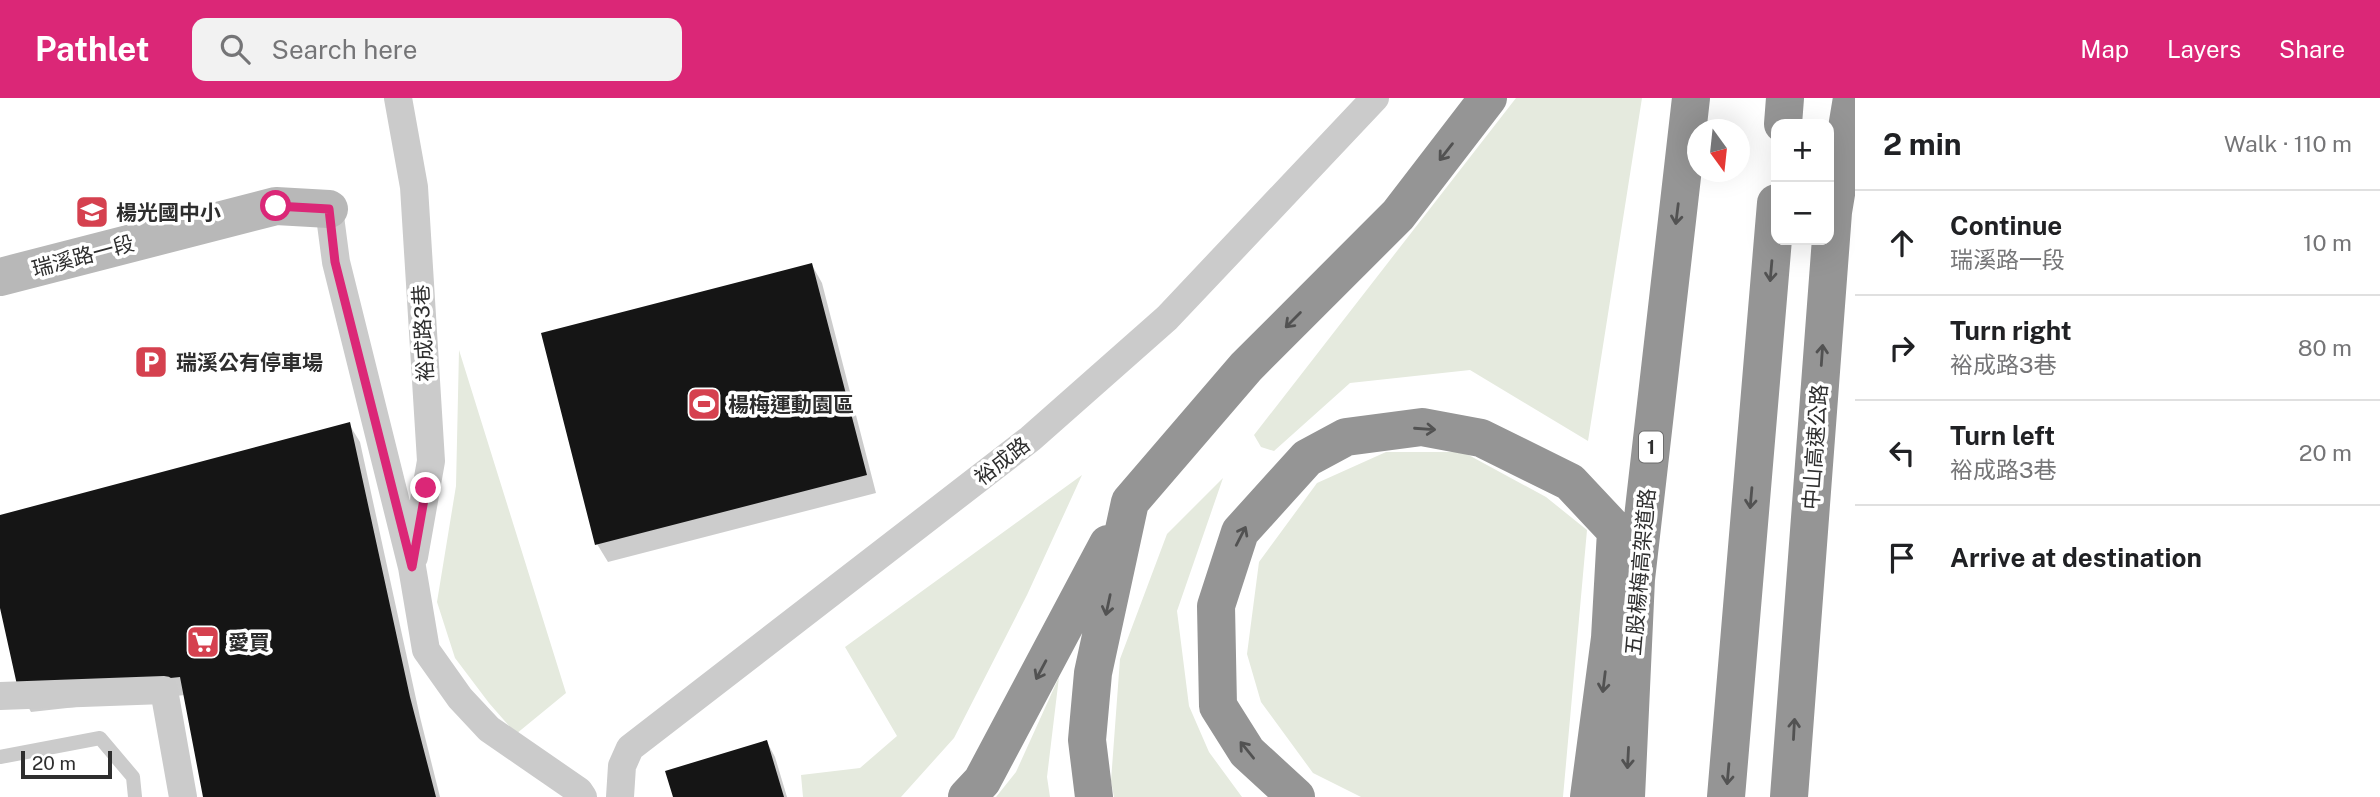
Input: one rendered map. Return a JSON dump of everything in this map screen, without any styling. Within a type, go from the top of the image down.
[{"type":"highway","points":[[967,797],[982,781],[1130,502],[1246,366],[1398,215],[1488,98]]},
{"type":"highway","name":"五股楊梅高架道路","points":[[1626,797],[1636,579],[1691,98]]},
{"type":"highway","points":[[1783,119],[1785,98]]},
{"type":"highway","name":"中山高速公路","points":[[1790,797],[1833,212],[1852,98]]},
{"type":"highway","points":[[1726,797],[1772,245]]},
{"type":"highway","points":[[1296,797],[1247,752],[1217,706],[1216,606],[1240,532],[1307,458],[1346,437],[1422,428],[1481,438],[1570,482],[1616,531],[1610,638],[1589,797]]},
{"type":"highway","points":[[1094,797],[1087,740],[1093,673],[1130,502]]},
{"type":"street","name":"裕成路3巷","points":[[398,98],[414,187],[430,461],[412,567]]},
{"type":"street","name":"裕成路","points":[[620,797],[622,766],[630,748],[1030,439],[1167,318],[1375,98]]},
{"type":"street","name":"瑞溪路一段","points":[[0,277],[276,206],[329,209]]},
{"type":"street","name":"裕成路3巷","points":[[329,209],[335,262],[412,567],[426,650],[460,698],[489,729],[579,791],[583,797]]},
{"type":"street","points":[[0,696],[164,690],[183,797]]},
{"type":"lane","points":[[0,757],[100,738],[133,777],[135,797]]},
{"type":"shaded area","points":[[1516,98],[1642,98],[1588,441],[1470,370],[1350,383],[1274,451],[1261,447],[1254,435]]},
{"type":"shaded area","points":[[459,350],[566,693],[516,734],[455,658],[437,602],[456,486]]},
{"type":"shaded area","points":[[1386,452],[1463,452],[1546,497],[1587,530],[1563,797],[1361,797],[1313,773],[1261,702],[1247,654],[1259,562],[1317,483]]},
{"type":"shaded area","points":[[1082,475],[1027,595],[954,738],[901,797],[803,797],[801,775],[860,768],[897,736],[845,647]]},
{"type":"shaded area","points":[[1223,478],[1177,611],[1189,706],[1209,752],[1242,797],[1114,797],[1111,781],[1120,659],[1167,534]]},
{"type":"shaded area","points":[[1059,677],[1047,777],[1050,797],[996,797],[1016,772]]},
{"type":"building","name":"楊梅運動園區","points":[[812,263],[867,475],[595,545],[541,333]]},
{"type":"building","name":"愛買","points":[[350,422],[410,697],[436,797],[203,797],[180,677],[19,694],[0,608],[0,515]]},
{"type":"building","points":[[767,740],[784,797],[673,797],[665,771]]},
{"type":"place","name":"楊光國中小","points":[[92,212]]},
{"type":"place","name":"瑞溪公有停車場","points":[[151,362]]},
{"type":"place","name":"楊梅運動園區","points":[[704,404]]},
{"type":"place","name":"愛買","points":[[203,642]]},
{"type":"route","points":[[276,206],[329,209],[335,262],[412,567],[426,488]]}]
